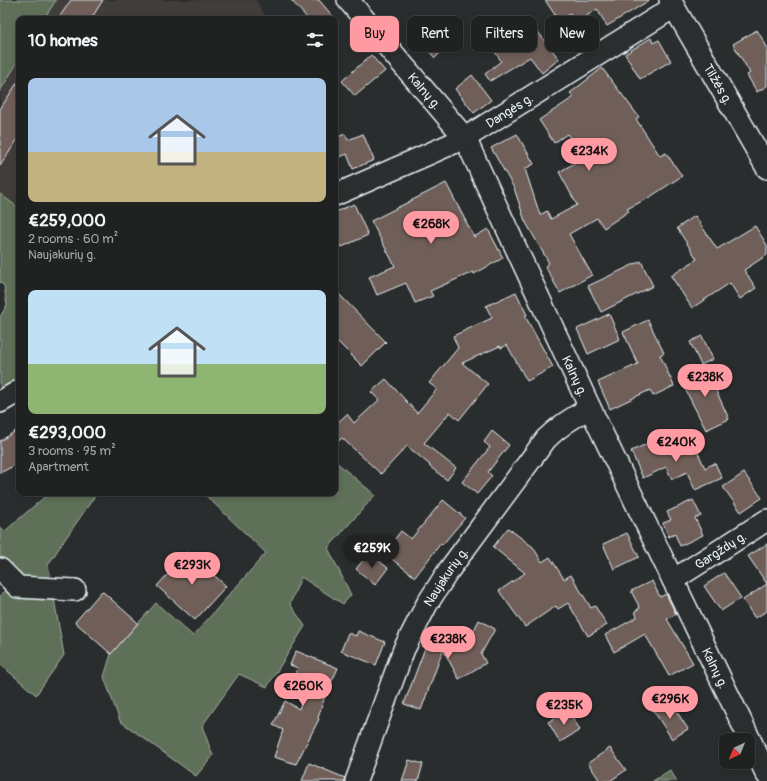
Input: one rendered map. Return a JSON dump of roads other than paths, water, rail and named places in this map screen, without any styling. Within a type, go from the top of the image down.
[{"type":"street","name":"Kalnų g.","points":[[348,0],[465,138],[590,408],[767,775]]},
{"type":"street","name":"Dangės g.","points":[[338,194],[465,138],[672,4]]},
{"type":"street","name":"Tilžės g.","points":[[672,4],[767,168]]},
{"type":"street","points":[[0,402],[16,393]]},
{"type":"street","name":"Naujakurių g.","points":[[356,781],[404,649],[427,604],[449,570],[546,439],[557,428],[590,408]]},
{"type":"street","name":"Gargždų g.","points":[[673,580],[767,520]]},
{"type":"street","points":[[0,569],[18,587],[75,590]]}]
